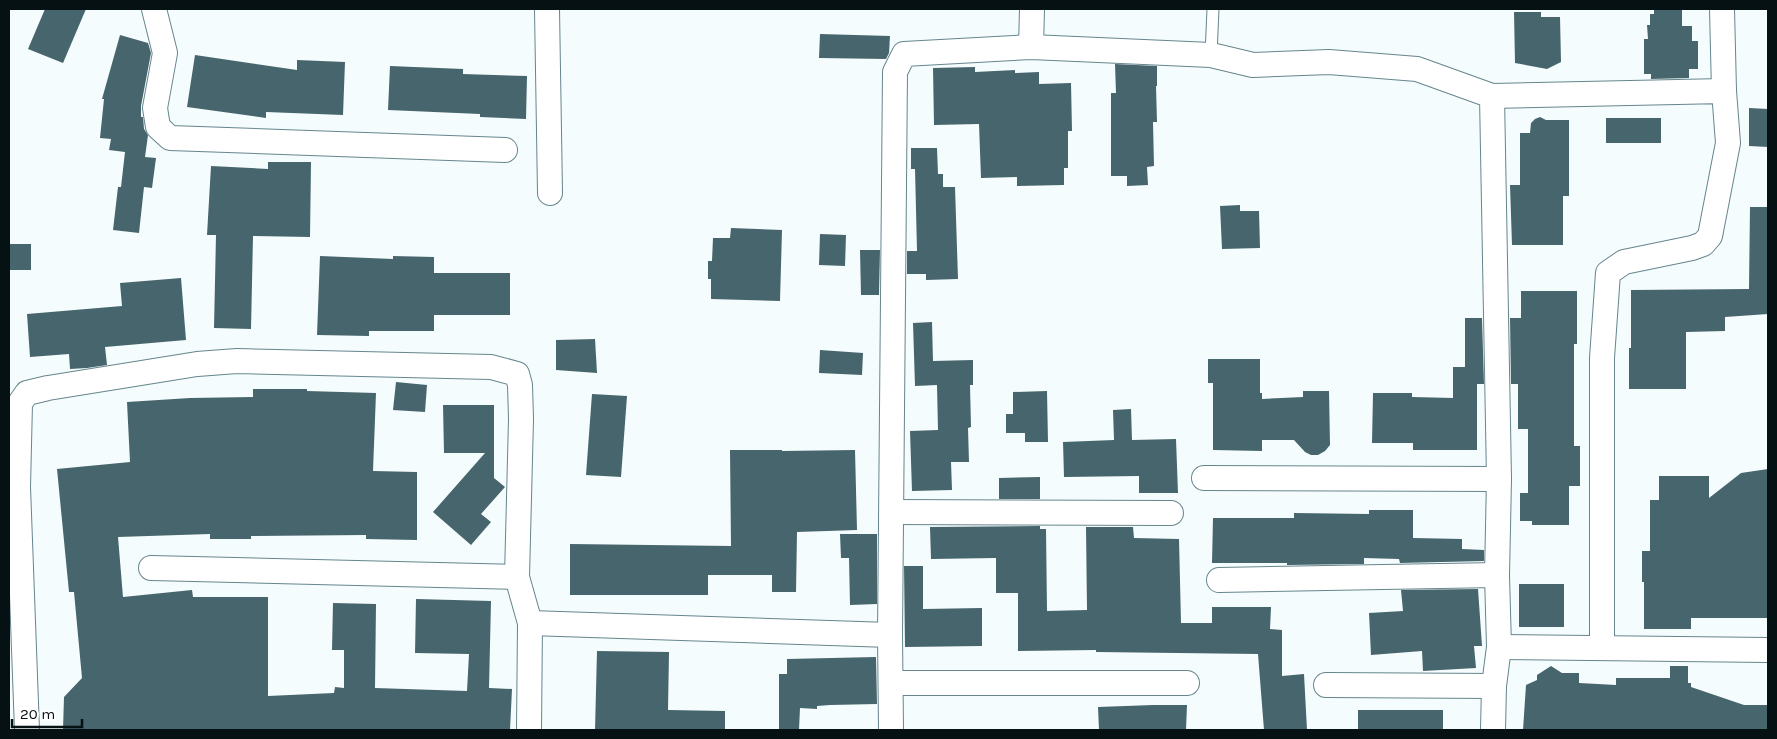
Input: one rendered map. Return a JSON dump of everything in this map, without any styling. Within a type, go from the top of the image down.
[{"type":"street","points":[[154,9],[165,53],[155,108],[158,127],[170,138],[505,150]]},
{"type":"street","points":[[547,9],[550,193]]},
{"type":"street","points":[[1031,47],[1032,9]]},
{"type":"street","points":[[1602,648],[1602,358],[1608,273],[1624,262],[1692,248],[1703,244],[1710,236],[1728,142],[1724,91],[1722,9]]},
{"type":"street","points":[[891,730],[890,635],[895,72],[904,54],[1031,47],[1211,55],[1252,65],[1329,62],[1417,69],[1492,96],[1724,91]]},
{"type":"street","points":[[1492,96],[1499,479],[1497,575],[1499,647],[1494,686],[1493,730]]},
{"type":"street","points":[[27,730],[13,488],[20,404],[27,393],[48,388],[197,364],[236,360],[491,368],[517,374],[520,385],[521,419],[517,577],[530,623],[529,730]]},
{"type":"street","points":[[1204,478],[1499,479]]},
{"type":"street","points":[[892,512],[1171,513]]},
{"type":"street","points":[[152,568],[517,577]]},
{"type":"street","points":[[1218,580],[1497,575]]},
{"type":"street","points":[[530,623],[890,635]]},
{"type":"street","points":[[1499,647],[1768,650]]},
{"type":"street","points":[[891,683],[1187,683]]},
{"type":"street","points":[[1326,685],[1494,686]]},
{"type":"lane","points":[[1211,55],[1213,9]]},
{"type":"building","points":[[45,9],[86,9],[63,63],[28,49]]},
{"type":"building","points":[[1654,9],[1682,9],[1682,26],[1692,26],[1692,41],[1698,41],[1698,69],[1689,69],[1689,78],[1651,79],[1651,74],[1644,74],[1644,39],[1648,39],[1647,25],[1650,25],[1650,14],[1654,14]]},
{"type":"building","points":[[1514,12],[1541,12],[1541,17],[1560,17],[1561,62],[1547,69],[1515,63]]},
{"type":"building","points":[[820,34],[890,36],[889,53],[886,59],[819,58]]},
{"type":"building","points":[[120,35],[148,43],[151,53],[141,106],[141,117],[143,117],[144,129],[148,135],[145,157],[156,158],[152,188],[144,187],[139,233],[113,230],[118,187],[121,187],[125,152],[109,150],[111,139],[100,138],[104,99],[102,99]]},
{"type":"building","points":[[195,55],[297,70],[297,60],[345,62],[343,115],[266,112],[266,118],[187,107]]},
{"type":"building","points":[[1115,64],[1157,66],[1157,122],[1153,122],[1154,166],[1147,167],[1148,185],[1127,186],[1127,176],[1111,176],[1111,93],[1116,93]]},
{"type":"building","points":[[390,66],[463,69],[463,74],[527,76],[526,119],[480,117],[480,114],[388,110]]},
{"type":"building","points":[[975,67],[975,72],[1015,70],[1015,73],[1039,72],[1039,84],[1071,83],[1072,131],[1068,131],[1068,168],[1064,168],[1064,185],[1017,186],[1017,177],[981,178],[979,124],[934,125],[933,68]]},
{"type":"building","points":[[1749,108],[1768,109],[1768,147],[1749,146]]},
{"type":"building","points":[[1540,117],[1546,120],[1569,120],[1569,196],[1563,196],[1563,245],[1512,245],[1510,185],[1520,185],[1520,133],[1530,133],[1531,123]]},
{"type":"building","points":[[1606,118],[1661,118],[1661,143],[1606,143]]},
{"type":"building","points":[[911,148],[937,148],[938,174],[943,174],[943,187],[955,187],[958,279],[926,280],[926,274],[907,274],[907,251],[917,251],[915,169],[911,169]]},
{"type":"building","points":[[268,162],[311,162],[310,237],[253,236],[251,329],[214,328],[216,235],[207,235],[211,166],[268,169]]},
{"type":"building","points":[[1240,205],[1240,211],[1259,211],[1260,248],[1222,249],[1220,206]]},
{"type":"building","points":[[1750,207],[1768,207],[1768,314],[1725,317],[1725,331],[1686,332],[1686,389],[1629,389],[1631,290],[1749,289]]},
{"type":"building","points":[[731,228],[782,230],[780,301],[711,299],[711,279],[708,279],[708,261],[712,261],[713,238],[730,238]]},
{"type":"building","points":[[820,234],[846,235],[845,266],[819,265]]},
{"type":"building","points":[[9,244],[31,244],[31,270],[9,270]]},
{"type":"building","points":[[860,250],[880,250],[879,295],[861,295]]},
{"type":"building","points":[[320,256],[393,259],[393,256],[434,257],[434,273],[510,273],[510,315],[434,315],[434,331],[369,331],[369,336],[317,335]]},
{"type":"building","points":[[181,278],[186,340],[105,347],[107,365],[87,368],[70,369],[69,354],[30,357],[27,314],[122,306],[120,283]]},
{"type":"building","points":[[1521,291],[1577,291],[1577,344],[1574,344],[1574,446],[1580,446],[1580,486],[1569,486],[1569,525],[1532,525],[1532,521],[1520,521],[1520,493],[1528,493],[1528,429],[1518,429],[1518,384],[1511,384],[1510,318],[1521,318]]},
{"type":"building","points":[[1465,318],[1482,318],[1484,384],[1477,384],[1477,450],[1413,450],[1413,443],[1372,443],[1373,393],[1412,393],[1412,397],[1453,398],[1453,367],[1465,367]]},
{"type":"building","points":[[932,322],[933,361],[973,360],[973,385],[970,385],[971,427],[968,428],[969,462],[951,462],[952,490],[912,491],[910,431],[938,430],[937,385],[915,386],[913,323]]},
{"type":"building","points":[[595,339],[597,373],[556,370],[556,340]]},
{"type":"building","points":[[820,350],[863,353],[862,375],[819,373]]},
{"type":"building","points":[[1208,359],[1260,359],[1260,393],[1262,393],[1262,399],[1303,397],[1303,391],[1329,391],[1330,445],[1318,455],[1311,455],[1305,452],[1294,440],[1262,440],[1262,451],[1213,450],[1213,383],[1208,383]]},
{"type":"building","points":[[396,382],[427,385],[425,412],[393,410]]},
{"type":"building","points":[[253,389],[307,389],[307,391],[376,393],[373,471],[417,472],[417,540],[366,539],[366,535],[251,536],[251,539],[210,539],[210,534],[118,537],[123,597],[192,590],[193,597],[268,597],[268,696],[334,693],[335,687],[344,688],[344,650],[332,650],[333,603],[376,604],[375,688],[467,691],[469,654],[415,653],[416,599],[491,601],[489,688],[512,689],[510,730],[63,730],[64,697],[82,678],[74,592],[69,592],[57,469],[130,462],[127,402],[253,397]]},
{"type":"building","points":[[1047,391],[1048,442],[1025,442],[1025,433],[1006,433],[1006,414],[1013,414],[1013,392]]},
{"type":"building","points":[[592,394],[627,396],[621,477],[586,475]]},
{"type":"building","points":[[443,405],[494,405],[494,478],[505,487],[481,514],[491,522],[471,545],[433,512],[485,453],[444,453]]},
{"type":"building","points":[[1131,409],[1132,440],[1176,439],[1178,493],[1139,493],[1139,476],[1064,477],[1063,442],[1114,440],[1113,410]]},
{"type":"building","points":[[730,450],[855,450],[857,530],[797,532],[796,592],[772,592],[772,575],[708,575],[708,595],[570,595],[570,544],[731,546]]},
{"type":"building","points":[[1768,469],[1768,618],[1691,618],[1691,629],[1644,629],[1642,551],[1650,551],[1650,500],[1659,500],[1659,476],[1709,476],[1709,498],[1741,473]]},
{"type":"building","points":[[1040,477],[1040,499],[999,499],[999,478]]},
{"type":"building","points":[[1369,510],[1413,510],[1413,538],[1462,539],[1462,549],[1484,550],[1484,561],[1400,563],[1399,559],[1364,558],[1364,564],[1287,565],[1287,563],[1212,563],[1213,518],[1294,518],[1294,513],[1369,514]]},
{"type":"building","points":[[1040,526],[1040,529],[1046,529],[1047,611],[1087,610],[1086,527],[1133,527],[1134,538],[1179,539],[1181,623],[1212,623],[1212,607],[1271,607],[1270,629],[1282,630],[1282,676],[1304,674],[1307,730],[1264,730],[1258,654],[1096,652],[1096,650],[1018,651],[1018,593],[996,593],[996,558],[931,559],[930,527]]},
{"type":"building","points":[[840,534],[877,534],[877,604],[850,605],[849,558],[841,558]]},
{"type":"building","points":[[904,566],[923,566],[923,609],[982,608],[982,646],[905,647]]},
{"type":"building","points":[[1519,584],[1564,584],[1564,627],[1519,627]]},
{"type":"building","points":[[1478,589],[1482,646],[1474,646],[1476,668],[1423,671],[1422,651],[1371,655],[1369,613],[1403,611],[1401,590]]},
{"type":"building","points":[[597,651],[669,652],[668,710],[725,711],[725,730],[595,730]]},
{"type":"building","points":[[876,657],[877,704],[817,706],[817,709],[800,708],[799,730],[779,730],[779,674],[787,674],[787,659]]},
{"type":"building","points":[[1551,666],[1562,673],[1579,673],[1579,683],[1616,685],[1616,678],[1670,678],[1670,666],[1688,666],[1688,683],[1691,683],[1691,687],[1744,705],[1768,705],[1768,730],[1523,730],[1526,685],[1537,680],[1537,675]]},
{"type":"building","points":[[1187,705],[1186,730],[1099,730],[1098,707]]},
{"type":"building","points":[[1358,710],[1443,710],[1443,730],[1358,730]]}]
